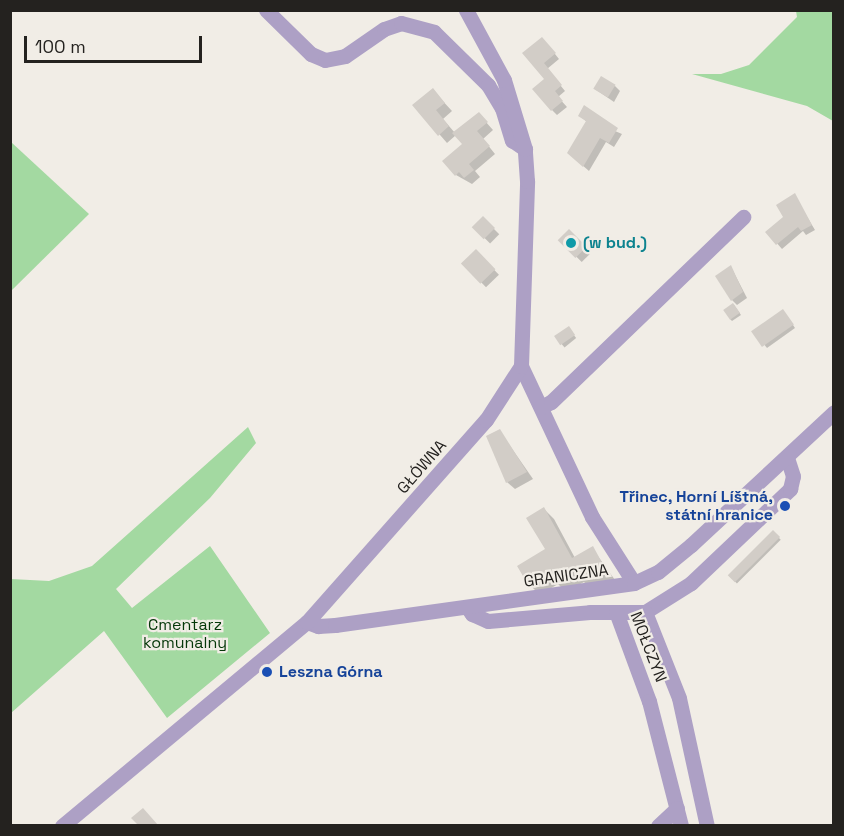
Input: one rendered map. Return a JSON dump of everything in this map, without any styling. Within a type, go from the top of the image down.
[{"type":"street","points":[[266,10],[311,54],[325,60],[345,56],[384,29],[401,23],[419,25]]},
{"type":"street","points":[[405,10],[419,25],[450,44],[488,85],[501,108],[512,140],[525,149]]},
{"type":"street","points":[[466,10],[504,80],[525,149],[527,181],[521,366]]},
{"type":"street","points":[[541,408],[551,402],[743,217]]},
{"type":"street","name":"GRANICZNA","points":[[307,622],[318,626],[335,625],[634,583],[592,517],[521,366]]},
{"type":"street","name":"GŁÓWNA","points":[[62,825],[307,622],[486,420],[521,366]]},
{"type":"street","points":[[634,583],[658,572],[691,545],[834,412]]},
{"type":"street","points":[[616,612],[645,612],[691,583],[790,489],[793,476],[787,457]]},
{"type":"street","points":[[691,545],[710,564]]},
{"type":"street","name":"MOŁCZYN","points":[[467,607],[472,615],[488,621],[616,612],[649,701],[681,825]]},
{"type":"street","points":[[645,612],[680,698],[707,825]]},
{"type":"street","points":[[658,825],[677,808]]},
{"type":"green space","points":[[796,11],[833,11],[833,121],[807,106],[692,74],[721,74],[749,65],[797,17]]},
{"type":"green space","points":[[11,142],[89,214],[10,291]]},
{"type":"green space","name":"Cmentarz komunalny","points":[[248,427],[256,443],[210,498],[116,589],[132,608],[210,546],[270,633],[167,718],[104,631],[11,713],[11,579],[49,581],[92,566]]},
{"type":"building","points":[[542,37],[556,53],[544,63],[562,85],[555,91],[563,101],[551,111],[532,89],[544,79],[522,53]]},
{"type":"building","points":[[601,76],[616,85],[608,98],[593,89]]},
{"type":"building","points":[[433,88],[445,103],[436,110],[449,126],[438,136],[412,105]]},
{"type":"building","points":[[584,105],[618,128],[609,143],[600,138],[583,167],[567,153],[586,121],[578,116]]},
{"type":"building","points":[[479,112],[488,122],[477,131],[490,146],[469,164],[474,170],[464,178],[459,172],[455,176],[442,161],[462,144],[452,133]]},
{"type":"building","points":[[795,193],[812,225],[801,231],[798,227],[776,245],[765,232],[783,217],[776,205]]},
{"type":"building","points":[[483,216],[495,228],[484,239],[472,227]]},
{"type":"building","name":"(w bud.)","points":[[569,229],[587,247],[575,258],[558,240]]},
{"type":"building","points":[[476,249],[495,269],[480,284],[461,264]]},
{"type":"building","points":[[731,265],[743,292],[731,301],[715,276]]},
{"type":"building","points":[[733,303],[740,313],[730,320],[723,310]]},
{"type":"building","points":[[783,309],[794,325],[762,347],[751,331]]},
{"type":"building","points":[[569,326],[575,335],[560,345],[554,336]]},
{"type":"building","points":[[500,429],[527,472],[506,483],[486,436]]},
{"type":"building","points":[[544,507],[572,558],[593,546],[606,570],[581,581],[575,571],[555,584],[549,574],[529,586],[517,566],[545,549],[526,518]]},
{"type":"building","points":[[773,530],[780,537],[735,582],[728,575]]},
{"type":"building","points":[[143,808],[158,825],[138,825],[131,818]]},
{"type":"place","name":"(w bud.)","points":[[571,243]]},
{"type":"place","name":"Třinec, Horní Líštná, státní hranice","points":[[785,506]]},
{"type":"place","name":"Leszna Górna","points":[[267,672]]}]
